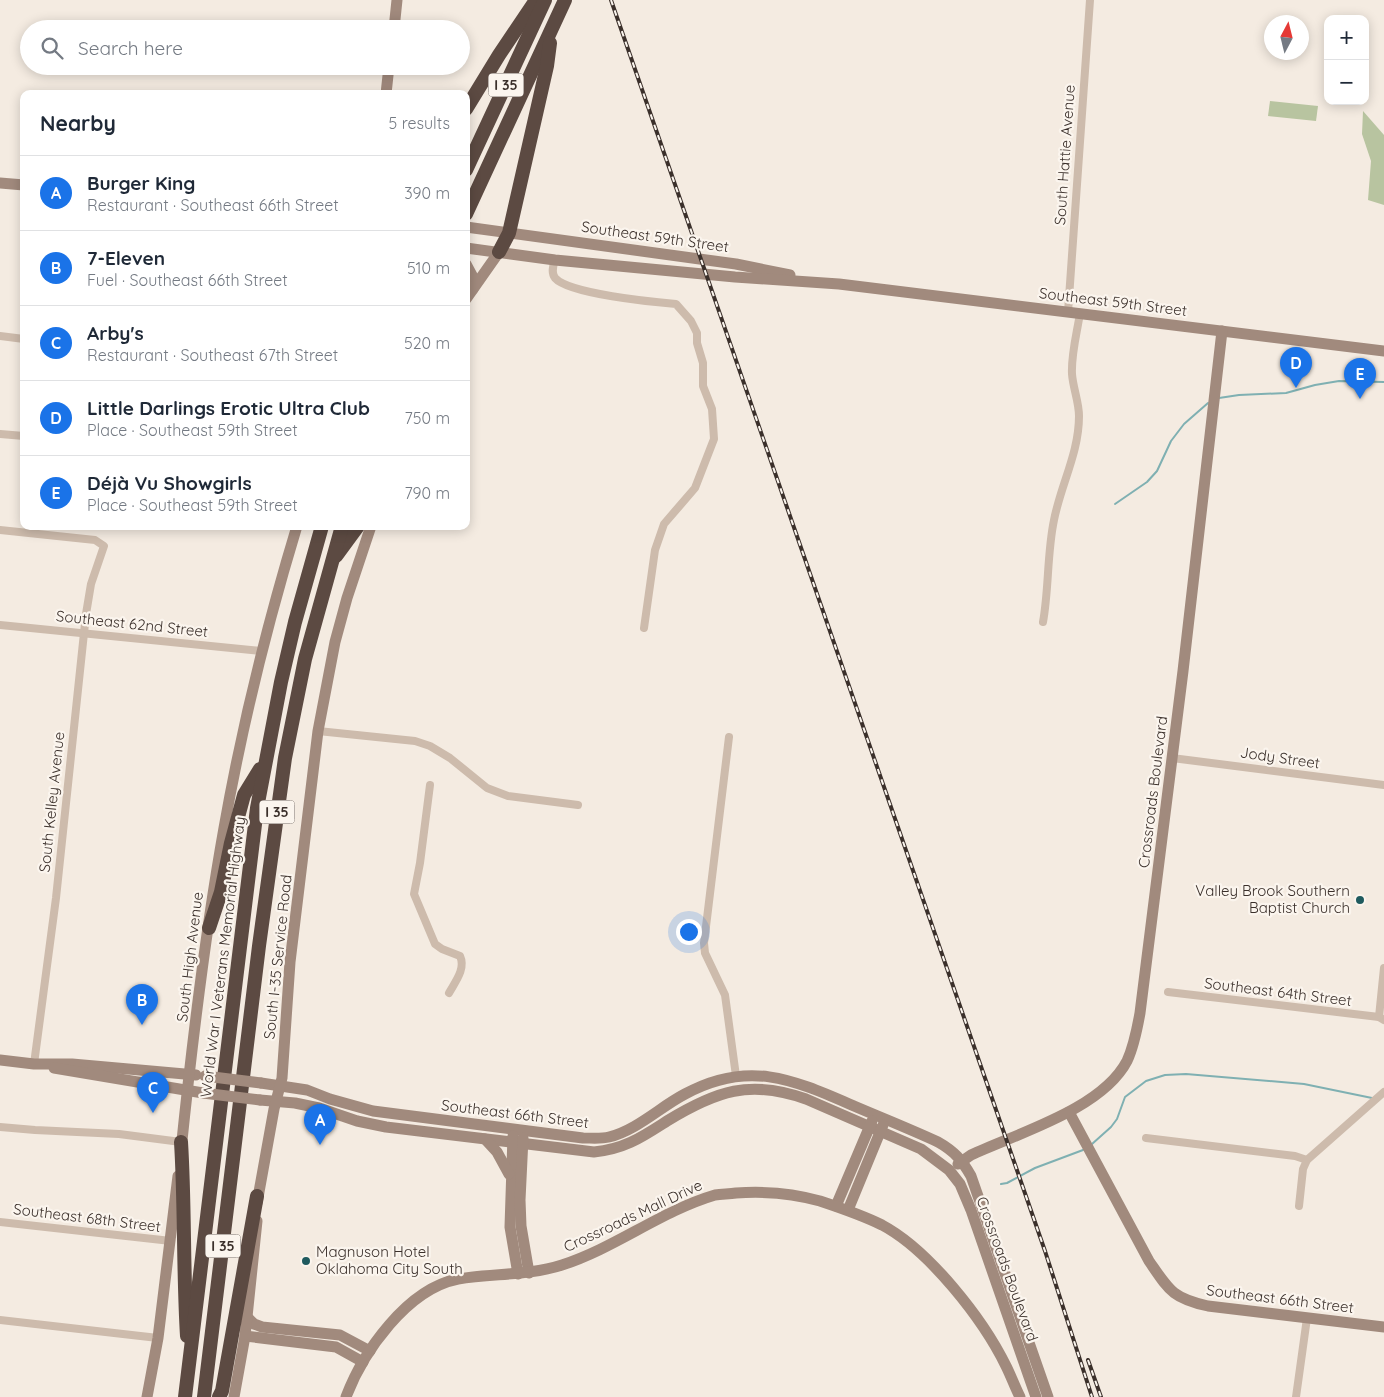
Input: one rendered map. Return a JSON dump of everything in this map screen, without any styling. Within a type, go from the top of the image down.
[{"type":"highway","points":[[470,103],[536,0]]},
{"type":"highway","name":"I 35","points":[[470,161],[545,0]]},
{"type":"highway","name":"I 35","points":[[470,206],[565,0]]},
{"type":"highway","points":[[499,252],[509,232],[547,66],[552,28]]},
{"type":"highway","points":[[312,559],[317,530]]},
{"type":"highway","name":"World War I Veterans Memorial Highway","points":[[185,1397],[254,837],[265,762],[285,665],[321,530]]},
{"type":"highway","name":"I 35","points":[[204,1397],[285,758],[300,686],[330,564],[341,530]]},
{"type":"highway","points":[[330,564],[355,530]]},
{"type":"highway","points":[[209,928],[221,892],[231,843],[244,795],[265,762]]},
{"type":"highway","points":[[182,1142],[185,1198],[184,1295],[188,1368]]},
{"type":"highway","points":[[219,1397],[222,1391],[257,1196]]},
{"type":"main road","points":[[395,20],[398,0]]},
{"type":"main road","points":[[386,90],[388,75]]},
{"type":"main road","points":[[0,183],[20,185]]},
{"type":"main road","name":"Southeast 59th Street","points":[[470,227],[736,264],[839,284]]},
{"type":"main road","name":"Southeast 59th Street","points":[[470,248],[555,260],[735,277],[839,284],[1384,351]]},
{"type":"main road","points":[[470,293],[499,252]]},
{"type":"main road","points":[[470,271],[473,277],[473,289]]},
{"type":"main road","name":"Crossroads Boulevard","points":[[1036,1397],[971,1210],[960,1184],[949,1170],[992,1145],[1069,1112],[1088,1101],[1105,1088],[1126,1063],[1132,1049],[1140,1013],[1172,758],[1222,331]]},
{"type":"main road","name":"South High Avenue","points":[[147,1397],[158,1338],[188,1090],[224,825],[262,651],[296,530]]},
{"type":"main road","name":"South I-35 Service Road","points":[[234,1396],[245,1336],[257,1232],[257,1196],[280,1085],[293,938],[318,732],[335,642],[347,598],[370,530]]},
{"type":"main road","name":"Southeast 66th Street","points":[[0,1060],[34,1064],[203,1093],[295,1103],[357,1121],[386,1127],[594,1152],[619,1148],[643,1137],[708,1098],[756,1088],[790,1094],[875,1129],[921,1149],[949,1170]]},
{"type":"main road","name":"Southeast 66th Street","points":[[34,1064],[72,1064],[280,1085],[307,1090],[373,1112],[583,1138],[609,1137],[632,1127],[684,1094],[697,1088],[736,1076],[756,1075],[790,1080],[810,1087],[938,1142],[951,1149],[962,1161]]},
{"type":"main road","name":"Southeast 66th Street","points":[[1069,1112],[1149,1261],[1175,1295],[1190,1302],[1208,1306],[1384,1327]]},
{"type":"main road","points":[[848,1210],[880,1117]]},
{"type":"main road","points":[[836,1206],[875,1129]]},
{"type":"main road","points":[[518,1130],[521,1218],[530,1273]]},
{"type":"main road","points":[[485,1139],[503,1160],[511,1181]]},
{"type":"main road","points":[[518,1143],[511,1181],[510,1227],[518,1274]]},
{"type":"main road","name":"Crossroads Boulevard","points":[[962,1161],[971,1176],[1048,1397]]},
{"type":"main road","name":"Crossroads Mall Drive","points":[[346,1397],[363,1362],[385,1328],[409,1303],[437,1286],[455,1280],[480,1276],[544,1271],[568,1263],[687,1205],[717,1195],[770,1192],[802,1196],[848,1210],[884,1226],[925,1255],[953,1287],[978,1321],[1006,1365],[1020,1397]]},
{"type":"main road","points":[[247,1317],[254,1324],[262,1326],[340,1335],[370,1351]]},
{"type":"main road","points":[[245,1336],[336,1347],[363,1362]]},
{"type":"street","name":"South Hattie Avenue","points":[[1068,312],[1090,0]]},
{"type":"street","points":[[555,260],[552,270],[554,277],[562,284],[641,302],[676,304],[691,321],[697,333],[697,343],[703,363],[703,386],[712,409],[714,439],[695,488],[664,524],[655,550],[644,628]]},
{"type":"street","points":[[1043,622],[1048,598],[1054,521],[1074,456],[1079,416],[1077,394],[1072,375],[1080,313]]},
{"type":"street","points":[[0,336],[20,338]]},
{"type":"street","points":[[0,434],[20,436]]},
{"type":"street","name":"South Kelley Avenue","points":[[0,530],[95,540],[104,546],[91,584],[56,898],[34,1064]]},
{"type":"street","name":"Southeast 62nd Street","points":[[0,625],[262,651]]},
{"type":"street","points":[[318,732],[415,741],[430,746],[450,758],[487,788],[508,796],[578,805]]},
{"type":"street","points":[[729,737],[704,943],[705,953],[725,995],[736,1076]]},
{"type":"street","name":"Jody Street","points":[[1172,758],[1384,785]]},
{"type":"street","points":[[430,785],[414,894],[435,944],[460,956],[463,962],[462,969],[449,993]]},
{"type":"street","points":[[1381,1018],[1384,968]]},
{"type":"street","name":"Southeast 64th Street","points":[[1168,992],[1381,1018]]},
{"type":"street","points":[[1299,1206],[1303,1169],[1307,1160],[1384,1092]]},
{"type":"street","points":[[0,1127],[118,1134],[182,1142]]},
{"type":"street","points":[[1146,1138],[1294,1156],[1307,1160]]},
{"type":"street","name":"Southeast 68th Street","points":[[0,1222],[170,1242]]},
{"type":"street","points":[[1296,1397],[1307,1318]]},
{"type":"street","points":[[0,1320],[158,1338]]},
{"type":"green space","points":[[1270,101],[1318,106],[1316,121],[1268,116]]},
{"type":"green space","points":[[1363,111],[1384,135],[1384,205],[1368,200],[1371,161],[1362,134]]},
{"type":"waterway","points":[[1219,398],[1239,395],[1286,393],[1339,381],[1384,382]]},
{"type":"waterway","points":[[1115,504],[1147,482],[1157,471],[1171,441],[1184,424],[1208,403]]},
{"type":"waterway","points":[[1092,1144],[1117,1119],[1125,1097],[1146,1081],[1165,1075],[1186,1074],[1304,1084],[1372,1098]]},
{"type":"waterway","points":[[1001,1184],[1007,1183],[1035,1168],[1083,1150]]},
{"type":"railway","points":[[611,0],[1045,1251],[1092,1397]]},
{"type":"railway","points":[[1088,1360],[1101,1397]]},
{"type":"place","name":"Little Darlings Erotic Ultra Club","points":[[1296,388]]},
{"type":"place","name":"Déjà Vu Showgirls","points":[[1360,399]]},
{"type":"place","name":"Valley Brook Southern Baptist Church","points":[[1360,900]]},
{"type":"place","name":"7-Eleven","points":[[142,1025]]},
{"type":"place","name":"Arby's","points":[[153,1113]]},
{"type":"place","name":"Burger King","points":[[320,1145]]},
{"type":"place","name":"Magnuson Hotel Oklahoma City South","points":[[306,1261]]}]
